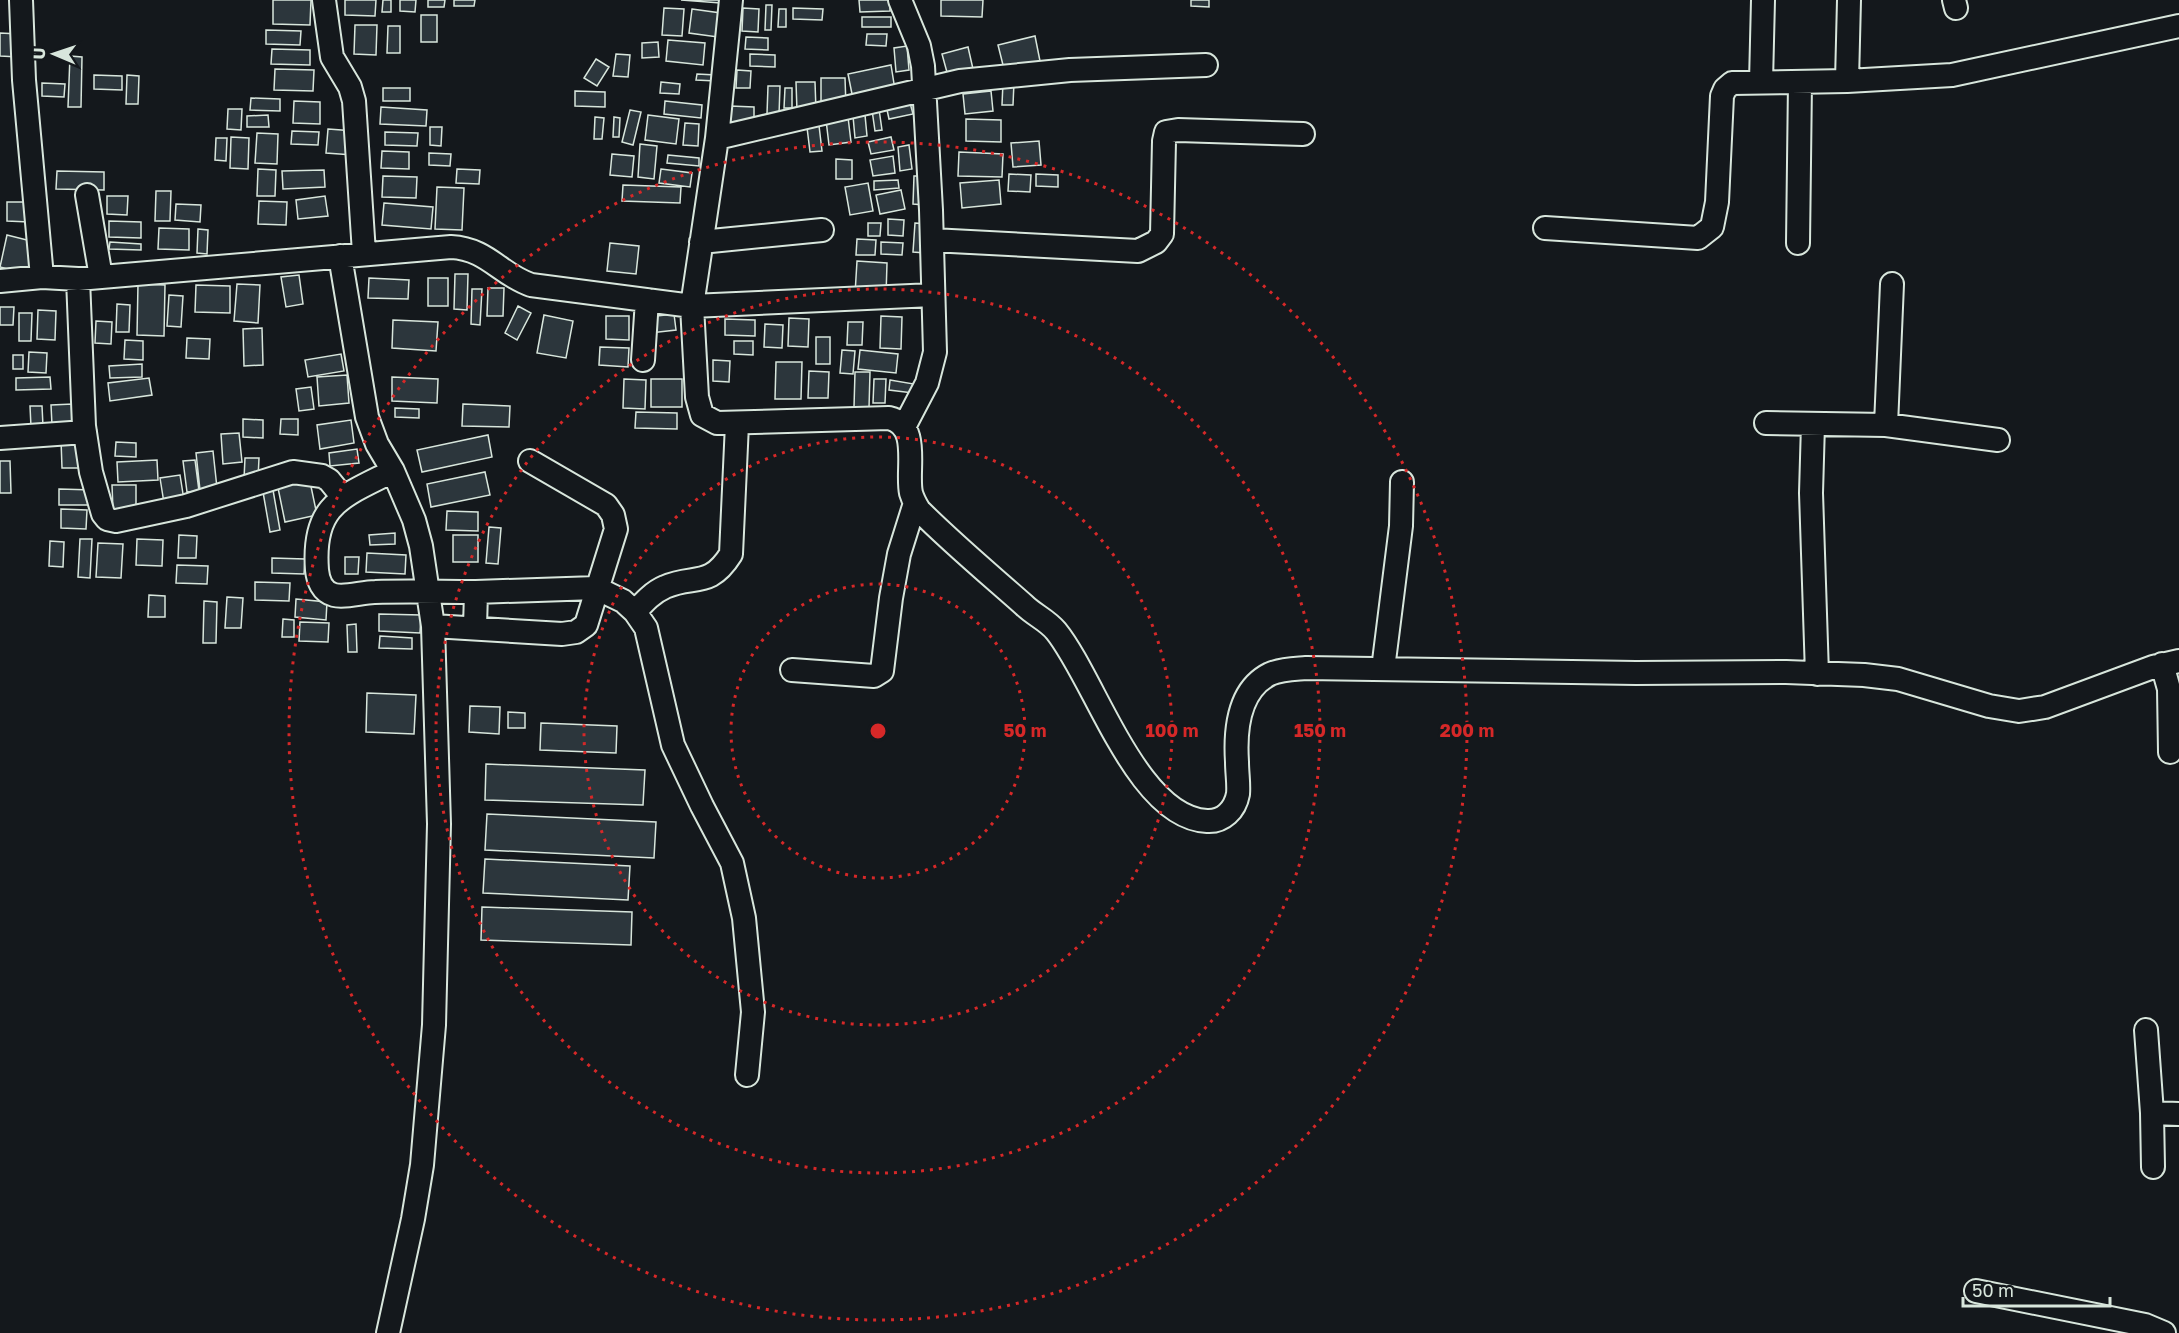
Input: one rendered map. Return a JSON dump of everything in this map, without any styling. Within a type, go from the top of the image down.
[{"type":"street","points":[[21,0],[24,80],[42,277]]},
{"type":"street","points":[[324,0],[332,57],[350,87],[354,101],[364,253]]},
{"type":"street","points":[[731,0],[717,138],[692,306],[697,397],[702,415],[717,423],[737,424],[889,418],[904,427],[909,436],[911,494],[920,510],[1028,609],[1053,628],[1072,652],[1125,753],[1137,770],[1161,800],[1195,820],[1221,819],[1231,811],[1238,796],[1238,734],[1245,699],[1260,680],[1272,673],[1306,668],[1636,673],[1786,672],[1864,675],[1898,679],[2004,710],[2032,710],[2171,662],[2170,752]]},
{"type":"street","points":[[900,0],[919,46],[925,89],[935,352],[922,396],[904,427]]},
{"type":"street","points":[[1761,82],[1763,0]]},
{"type":"street","points":[[1847,81],[1849,0]]},
{"type":"street","points":[[1545,228],[1698,238],[1712,227],[1717,202],[1722,96],[1725,89],[1732,83],[1847,81],[1952,75],[2179,26]]},
{"type":"street","points":[[717,138],[960,81],[1070,70],[1206,65]]},
{"type":"street","points":[[1798,243],[1800,82]]},
{"type":"street","points":[[932,240],[1138,251],[1156,242],[1162,234],[1166,132],[1178,130],[1303,134]]},
{"type":"street","points":[[87,195],[100,277]]},
{"type":"street","points":[[701,242],[822,230]]},
{"type":"street","points":[[0,281],[42,277],[78,279],[451,247],[465,248],[484,255],[512,277],[531,285],[692,306],[933,295]]},
{"type":"street","points":[[340,256],[367,417],[377,444],[393,471],[414,520],[421,546],[433,626],[439,824],[434,1025],[422,1165],[413,1219],[388,1333]]},
{"type":"street","points":[[78,279],[85,432],[91,472],[103,514],[107,519],[116,521],[186,506],[293,472],[322,476],[329,480],[342,496]]},
{"type":"street","points":[[1886,425],[1892,284]]},
{"type":"street","points":[[643,360],[647,300]]},
{"type":"street","points":[[1766,423],[1886,425],[1998,440]]},
{"type":"street","points":[[635,612],[650,596],[665,586],[705,578],[723,566],[731,554],[737,424]]},
{"type":"street","points":[[1812,424],[1811,493],[1817,674]]},
{"type":"street","points":[[0,438],[85,432]]},
{"type":"street","points":[[433,626],[562,634],[576,632],[586,625],[616,529],[613,515],[606,505],[530,461]]},
{"type":"street","points":[[393,471],[342,496],[322,520],[318,533],[317,570],[322,587],[334,595],[373,592],[476,592],[596,588],[623,602],[635,612],[646,628],[674,745],[732,863],[744,918],[753,1012],[747,1075]]},
{"type":"street","points":[[1383,669],[1401,526],[1402,482]]},
{"type":"street","points":[[792,670],[874,676],[882,670],[899,554],[915,503]]},
{"type":"street","points":[[475,627],[476,592]]},
{"type":"street","points":[[2146,1030],[2153,1167]]},
{"type":"street","points":[[2152,1113],[2179,1114]]},
{"type":"street","points":[[1976,1291],[2145,1325],[2164,1333]]},
{"type":"building","points":[[273,0],[311,0],[310,25],[273,24]]},
{"type":"building","points":[[345,0],[376,0],[375,16],[345,15]]},
{"type":"building","points":[[383,0],[391,0],[391,12],[382,12]]},
{"type":"building","points":[[400,0],[416,0],[415,12],[400,11]]},
{"type":"building","points":[[428,0],[445,0],[444,7],[428,7]]},
{"type":"building","points":[[454,0],[475,0],[474,6],[454,6]]},
{"type":"building","points":[[681,0],[720,0],[720,3]]},
{"type":"building","points":[[859,0],[890,0],[890,11],[860,12]]},
{"type":"building","points":[[941,0],[983,0],[982,17],[941,16]]},
{"type":"building","points":[[1191,0],[1209,0],[1209,7],[1191,6]]},
{"type":"building","points":[[766,5],[772,5],[771,30],[765,30]]},
{"type":"building","points":[[664,8],[684,9],[682,36],[662,35]]},
{"type":"building","points":[[743,8],[759,9],[758,32],[742,31]]},
{"type":"building","points":[[793,8],[823,9],[822,20],[793,19]]},
{"type":"building","points":[[692,9],[728,14],[725,38],[689,33]]},
{"type":"building","points":[[779,9],[786,9],[786,27],[778,27]]},
{"type":"building","points":[[421,15],[437,15],[437,42],[421,42]]},
{"type":"building","points":[[862,17],[891,17],[891,27],[862,27]]},
{"type":"building","points":[[355,25],[377,25],[376,55],[354,54]]},
{"type":"building","points":[[388,26],[400,26],[400,53],[387,53]]},
{"type":"building","points":[[266,30],[301,31],[300,45],[266,44]]},
{"type":"building","points":[[0,33],[19,34],[18,57],[0,56]]},
{"type":"building","points":[[867,34],[887,34],[886,46],[866,45]]},
{"type":"building","points":[[1035,36],[1040,61],[1004,69],[998,45]]},
{"type":"building","points":[[746,37],[768,38],[768,50],[745,49]]},
{"type":"building","points":[[668,40],[705,43],[703,65],[666,61]]},
{"type":"building","points":[[658,42],[659,57],[642,58],[642,43]]},
{"type":"building","points":[[907,46],[909,70],[896,72],[894,48]]},
{"type":"building","points":[[968,47],[973,69],[948,76],[942,54]]},
{"type":"building","points":[[272,49],[310,50],[310,65],[271,64]]},
{"type":"building","points":[[616,54],[630,55],[628,77],[613,76]]},
{"type":"building","points":[[750,54],[775,55],[775,67],[750,66]]},
{"type":"building","points":[[70,56],[82,57],[81,107],[68,107]]},
{"type":"building","points":[[596,59],[609,67],[597,86],[584,78]]},
{"type":"building","points":[[891,65],[895,90],[853,99],[848,74]]},
{"type":"building","points":[[275,69],[314,70],[313,91],[274,90]]},
{"type":"building","points":[[737,70],[751,71],[750,88],[736,88]]},
{"type":"building","points":[[697,74],[716,75],[716,81],[696,80]]},
{"type":"building","points":[[94,75],[122,76],[122,90],[94,89]]},
{"type":"building","points":[[127,75],[139,76],[138,104],[126,104]]},
{"type":"building","points":[[821,78],[845,78],[846,106],[821,106]]},
{"type":"building","points":[[661,82],[680,84],[679,94],[660,93]]},
{"type":"building","points":[[796,82],[815,82],[816,110],[797,111]]},
{"type":"building","points":[[1003,82],[1014,82],[1013,105],[1002,105]]},
{"type":"building","points":[[42,83],[65,84],[64,97],[42,96]]},
{"type":"building","points":[[768,86],[780,86],[779,115],[767,114]]},
{"type":"building","points":[[383,88],[410,88],[410,101],[383,101]]},
{"type":"building","points":[[785,88],[792,88],[792,108],[784,108]]},
{"type":"building","points":[[575,91],[605,92],[605,107],[575,106]]},
{"type":"building","points":[[991,91],[993,111],[965,114],[963,94]]},
{"type":"building","points":[[251,98],[280,99],[280,111],[250,110]]},
{"type":"building","points":[[909,99],[913,114],[889,119],[886,105]]},
{"type":"building","points":[[294,101],[320,102],[320,124],[293,123]]},
{"type":"building","points":[[665,101],[702,105],[701,118],[664,114]]},
{"type":"building","points":[[878,102],[882,130],[875,131],[871,103]]},
{"type":"building","points":[[730,106],[754,107],[754,127],[730,127]]},
{"type":"building","points":[[381,107],[427,110],[426,126],[380,124]]},
{"type":"building","points":[[228,109],[242,109],[241,130],[227,129]]},
{"type":"building","points":[[630,110],[641,112],[633,145],[622,142]]},
{"type":"building","points":[[268,115],[269,127],[247,127],[247,116]]},
{"type":"building","points":[[648,115],[679,119],[676,144],[645,140]]},
{"type":"building","points":[[865,115],[867,136],[855,138],[853,116]]},
{"type":"building","points":[[595,117],[604,118],[602,139],[594,139]]},
{"type":"building","points":[[614,117],[620,118],[619,137],[613,137]]},
{"type":"building","points":[[818,117],[822,151],[810,152],[806,119]]},
{"type":"building","points":[[848,117],[851,142],[829,145],[826,120]]},
{"type":"building","points":[[966,119],[1001,120],[1001,142],[966,141]]},
{"type":"building","points":[[685,123],[699,124],[698,146],[683,145]]},
{"type":"building","points":[[430,127],[442,127],[441,146],[430,145]]},
{"type":"building","points":[[328,129],[355,131],[353,155],[326,153]]},
{"type":"building","points":[[292,131],[319,132],[318,145],[291,144]]},
{"type":"building","points":[[385,132],[418,133],[417,146],[385,145]]},
{"type":"building","points":[[257,133],[278,134],[277,164],[255,163]]},
{"type":"building","points":[[231,137],[249,138],[248,169],[230,168]]},
{"type":"building","points":[[891,137],[894,150],[871,154],[868,142]]},
{"type":"building","points":[[216,138],[227,138],[226,161],[215,160]]},
{"type":"building","points":[[1039,141],[1041,165],[1013,167],[1011,143]]},
{"type":"building","points":[[640,144],[657,146],[654,179],[638,177]]},
{"type":"building","points":[[909,145],[912,169],[900,171],[898,147]]},
{"type":"building","points":[[382,151],[409,152],[409,169],[381,168]]},
{"type":"building","points":[[959,152],[1003,154],[1002,177],[958,176]]},
{"type":"building","points":[[429,153],[451,154],[450,166],[429,165]]},
{"type":"building","points":[[612,154],[634,156],[632,177],[610,175]]},
{"type":"building","points":[[668,155],[699,158],[699,166],[667,163]]},
{"type":"building","points":[[893,156],[895,173],[873,176],[870,160]]},
{"type":"building","points":[[836,159],[852,160],[852,179],[836,179]]},
{"type":"building","points":[[258,169],[276,170],[275,196],[257,196]]},
{"type":"building","points":[[457,169],[480,170],[479,184],[456,183]]},
{"type":"building","points":[[661,169],[692,173],[690,187],[659,183]]},
{"type":"building","points":[[324,170],[325,187],[283,189],[282,171]]},
{"type":"building","points":[[57,171],[104,172],[104,190],[56,189]]},
{"type":"building","points":[[1009,174],[1031,175],[1030,192],[1008,191]]},
{"type":"building","points":[[1036,174],[1058,175],[1058,187],[1036,186]]},
{"type":"building","points":[[383,176],[417,177],[416,198],[382,197]]},
{"type":"building","points":[[914,176],[925,176],[924,205],[913,204]]},
{"type":"building","points":[[898,180],[899,188],[874,190],[874,181]]},
{"type":"building","points":[[999,180],[1001,204],[962,208],[960,183]]},
{"type":"building","points":[[868,183],[873,211],[850,215],[845,187]]},
{"type":"building","points":[[623,185],[681,187],[680,203],[622,201]]},
{"type":"building","points":[[437,187],[464,188],[462,230],[435,229]]},
{"type":"building","points":[[901,190],[905,209],[880,214],[876,195]]},
{"type":"building","points":[[156,191],[171,191],[170,221],[155,221]]},
{"type":"building","points":[[107,196],[128,196],[127,215],[107,214]]},
{"type":"building","points":[[325,196],[328,216],[298,219],[296,200]]},
{"type":"building","points":[[259,201],[287,202],[286,225],[258,224]]},
{"type":"building","points":[[7,202],[29,202],[29,222],[7,221]]},
{"type":"building","points":[[384,203],[433,207],[431,229],[382,225]]},
{"type":"building","points":[[176,204],[201,205],[200,222],[175,220]]},
{"type":"building","points":[[888,219],[904,220],[903,236],[888,235]]},
{"type":"building","points":[[109,221],[141,222],[141,238],[109,237]]},
{"type":"building","points":[[868,223],[881,223],[880,236],[868,236]]},
{"type":"building","points":[[915,223],[927,224],[925,253],[913,252]]},
{"type":"building","points":[[159,228],[189,229],[189,250],[158,249]]},
{"type":"building","points":[[198,229],[208,230],[207,254],[197,253]]},
{"type":"building","points":[[7,235],[35,242],[27,274],[0,267]]},
{"type":"building","points":[[857,239],[876,240],[875,255],[856,255]]},
{"type":"building","points":[[110,242],[141,244],[141,250],[109,249]]},
{"type":"building","points":[[881,242],[903,243],[902,255],[881,254]]},
{"type":"building","points":[[610,243],[639,246],[636,274],[607,271]]},
{"type":"building","points":[[857,261],[887,263],[886,296],[855,294]]},
{"type":"building","points":[[455,274],[468,274],[467,310],[454,309]]},
{"type":"building","points":[[299,275],[303,304],[286,307],[281,277]]},
{"type":"building","points":[[369,278],[409,280],[408,299],[368,298]]},
{"type":"building","points":[[428,278],[448,278],[448,306],[428,306]]},
{"type":"building","points":[[138,284],[165,285],[164,336],[137,335]]},
{"type":"building","points":[[237,284],[260,285],[258,323],[234,321]]},
{"type":"building","points":[[196,285],[230,286],[230,313],[195,312]]},
{"type":"building","points":[[488,288],[504,288],[503,316],[487,316]]},
{"type":"building","points":[[472,289],[482,289],[480,325],[471,324]]},
{"type":"building","points":[[169,295],[183,296],[181,327],[167,326]]},
{"type":"building","points":[[117,304],[130,305],[129,332],[116,332]]},
{"type":"building","points":[[518,306],[531,313],[517,340],[505,333]]},
{"type":"building","points":[[0,307],[14,307],[13,325],[0,325]]},
{"type":"building","points":[[38,310],[56,311],[55,340],[37,339]]},
{"type":"building","points":[[19,313],[32,313],[31,341],[19,341]]},
{"type":"building","points":[[674,314],[676,330],[650,333],[648,317]]},
{"type":"building","points":[[544,315],[573,321],[566,358],[537,353]]},
{"type":"building","points":[[606,316],[629,316],[629,340],[606,339]]},
{"type":"building","points":[[881,316],[902,317],[901,349],[880,348]]},
{"type":"building","points":[[789,318],[809,319],[808,347],[788,346]]},
{"type":"building","points":[[725,319],[755,320],[755,336],[725,335]]},
{"type":"building","points":[[393,320],[438,322],[436,351],[392,348]]},
{"type":"building","points":[[96,321],[112,322],[111,344],[95,343]]},
{"type":"building","points":[[848,322],[863,322],[862,345],[847,345]]},
{"type":"building","points":[[765,324],[783,325],[782,348],[764,347]]},
{"type":"building","points":[[262,328],[263,365],[244,366],[243,329]]},
{"type":"building","points":[[816,337],[830,337],[830,364],[816,364]]},
{"type":"building","points":[[187,338],[210,339],[209,359],[186,358]]},
{"type":"building","points":[[125,340],[143,341],[143,360],[124,359]]},
{"type":"building","points":[[734,341],[753,341],[753,355],[734,354]]},
{"type":"building","points":[[600,347],[629,348],[628,367],[599,365]]},
{"type":"building","points":[[842,350],[855,351],[853,374],[840,373]]},
{"type":"building","points":[[860,350],[898,354],[896,373],[858,369]]},
{"type":"building","points":[[29,352],[47,353],[46,373],[28,372]]},
{"type":"building","points":[[341,354],[344,371],[308,377],[305,360]]},
{"type":"building","points":[[13,355],[23,355],[23,369],[13,369]]},
{"type":"building","points":[[713,360],[730,361],[729,382],[713,381]]},
{"type":"building","points":[[776,362],[802,362],[801,399],[775,399]]},
{"type":"building","points":[[142,364],[142,377],[110,378],[109,366]]},
{"type":"building","points":[[809,371],[829,372],[828,398],[808,398]]},
{"type":"building","points":[[855,372],[870,372],[869,408],[854,407]]},
{"type":"building","points":[[347,375],[349,403],[319,406],[317,377]]},
{"type":"building","points":[[50,377],[51,389],[16,390],[16,378]]},
{"type":"building","points":[[392,377],[438,379],[437,403],[392,401]]},
{"type":"building","points":[[149,378],[152,395],[110,401],[108,383]]},
{"type":"building","points":[[624,379],[646,380],[645,409],[623,408]]},
{"type":"building","points":[[651,379],[682,379],[682,407],[651,407]]},
{"type":"building","points":[[874,379],[886,379],[885,403],[873,403]]},
{"type":"building","points":[[890,380],[914,384],[913,393],[889,390]]},
{"type":"building","points":[[311,387],[314,409],[299,411],[296,389]]},
{"type":"building","points":[[73,404],[74,424],[52,425],[51,405]]},
{"type":"building","points":[[463,404],[510,406],[509,427],[462,426]]},
{"type":"building","points":[[30,406],[42,406],[43,426],[31,427]]},
{"type":"building","points":[[395,408],[419,409],[419,418],[395,417]]},
{"type":"building","points":[[636,412],[677,413],[677,429],[635,428]]},
{"type":"building","points":[[243,419],[263,420],[263,438],[243,437]]},
{"type":"building","points":[[281,419],[298,419],[298,435],[280,434]]},
{"type":"building","points":[[351,420],[354,443],[320,449],[317,425]]},
{"type":"building","points":[[239,433],[242,462],[223,464],[221,434]]},
{"type":"building","points":[[488,435],[492,457],[422,472],[417,450]]},
{"type":"building","points":[[80,439],[81,468],[62,468],[61,440]]},
{"type":"building","points":[[116,442],[136,443],[136,457],[115,456]]},
{"type":"building","points":[[357,449],[359,463],[330,466],[329,453]]},
{"type":"building","points":[[213,451],[217,488],[200,490],[196,453]]},
{"type":"building","points":[[245,458],[259,458],[258,479],[244,479]]},
{"type":"building","points":[[157,460],[158,480],[118,482],[117,462]]},
{"type":"building","points":[[195,460],[199,491],[187,492],[183,461]]},
{"type":"building","points":[[0,461],[10,461],[11,493],[0,493]]},
{"type":"building","points":[[485,472],[490,495],[431,507],[427,484]]},
{"type":"building","points":[[180,475],[184,500],[164,503],[160,478]]},
{"type":"building","points":[[309,477],[317,515],[285,522],[277,483]]},
{"type":"building","points":[[112,485],[136,485],[136,510],[113,510]]},
{"type":"building","points":[[59,489],[93,490],[93,505],[59,505]]},
{"type":"building","points":[[273,490],[280,530],[270,532],[263,492]]},
{"type":"building","points":[[61,509],[87,510],[86,529],[61,528]]},
{"type":"building","points":[[447,511],[478,512],[478,531],[446,530]]},
{"type":"building","points":[[489,527],[501,528],[498,564],[486,563]]},
{"type":"building","points":[[395,533],[395,544],[370,545],[369,535]]},
{"type":"building","points":[[179,535],[197,536],[196,558],[178,558]]},
{"type":"building","points":[[453,535],[478,535],[478,562],[453,562]]},
{"type":"building","points":[[80,539],[92,539],[90,578],[78,577]]},
{"type":"building","points":[[137,539],[163,540],[162,566],[136,565]]},
{"type":"building","points":[[50,541],[64,542],[63,567],[49,566]]},
{"type":"building","points":[[98,543],[123,544],[121,578],[96,577]]},
{"type":"building","points":[[367,553],[406,555],[405,574],[366,572]]},
{"type":"building","points":[[345,557],[359,557],[358,574],[345,574]]},
{"type":"building","points":[[272,558],[305,559],[304,574],[272,573]]},
{"type":"building","points":[[177,565],[208,566],[207,584],[176,583]]},
{"type":"building","points":[[255,582],[290,583],[289,601],[255,600]]},
{"type":"building","points":[[149,595],[165,596],[165,617],[148,617]]},
{"type":"building","points":[[227,597],[243,598],[241,628],[225,628]]},
{"type":"building","points":[[296,599],[327,602],[326,620],[295,617]]},
{"type":"building","points":[[204,601],[217,602],[216,643],[203,643]]},
{"type":"building","points":[[379,614],[421,615],[420,633],[379,631]]},
{"type":"building","points":[[283,619],[294,620],[294,637],[282,637]]},
{"type":"building","points":[[300,622],[329,623],[328,642],[299,641]]},
{"type":"building","points":[[356,624],[357,652],[348,652],[347,625]]},
{"type":"building","points":[[380,636],[412,638],[412,649],[379,648]]},
{"type":"building","points":[[367,693],[416,695],[414,734],[366,732]]},
{"type":"building","points":[[470,706],[500,707],[499,734],[469,732]]},
{"type":"building","points":[[508,712],[525,713],[525,728],[508,728]]},
{"type":"building","points":[[541,723],[617,726],[616,753],[540,750]]},
{"type":"building","points":[[486,764],[645,770],[643,805],[485,800]]},
{"type":"building","points":[[487,814],[656,822],[654,858],[485,850]]},
{"type":"building","points":[[485,859],[630,866],[628,900],[483,893]]},
{"type":"building","points":[[482,907],[632,912],[631,945],[481,940]]}]
